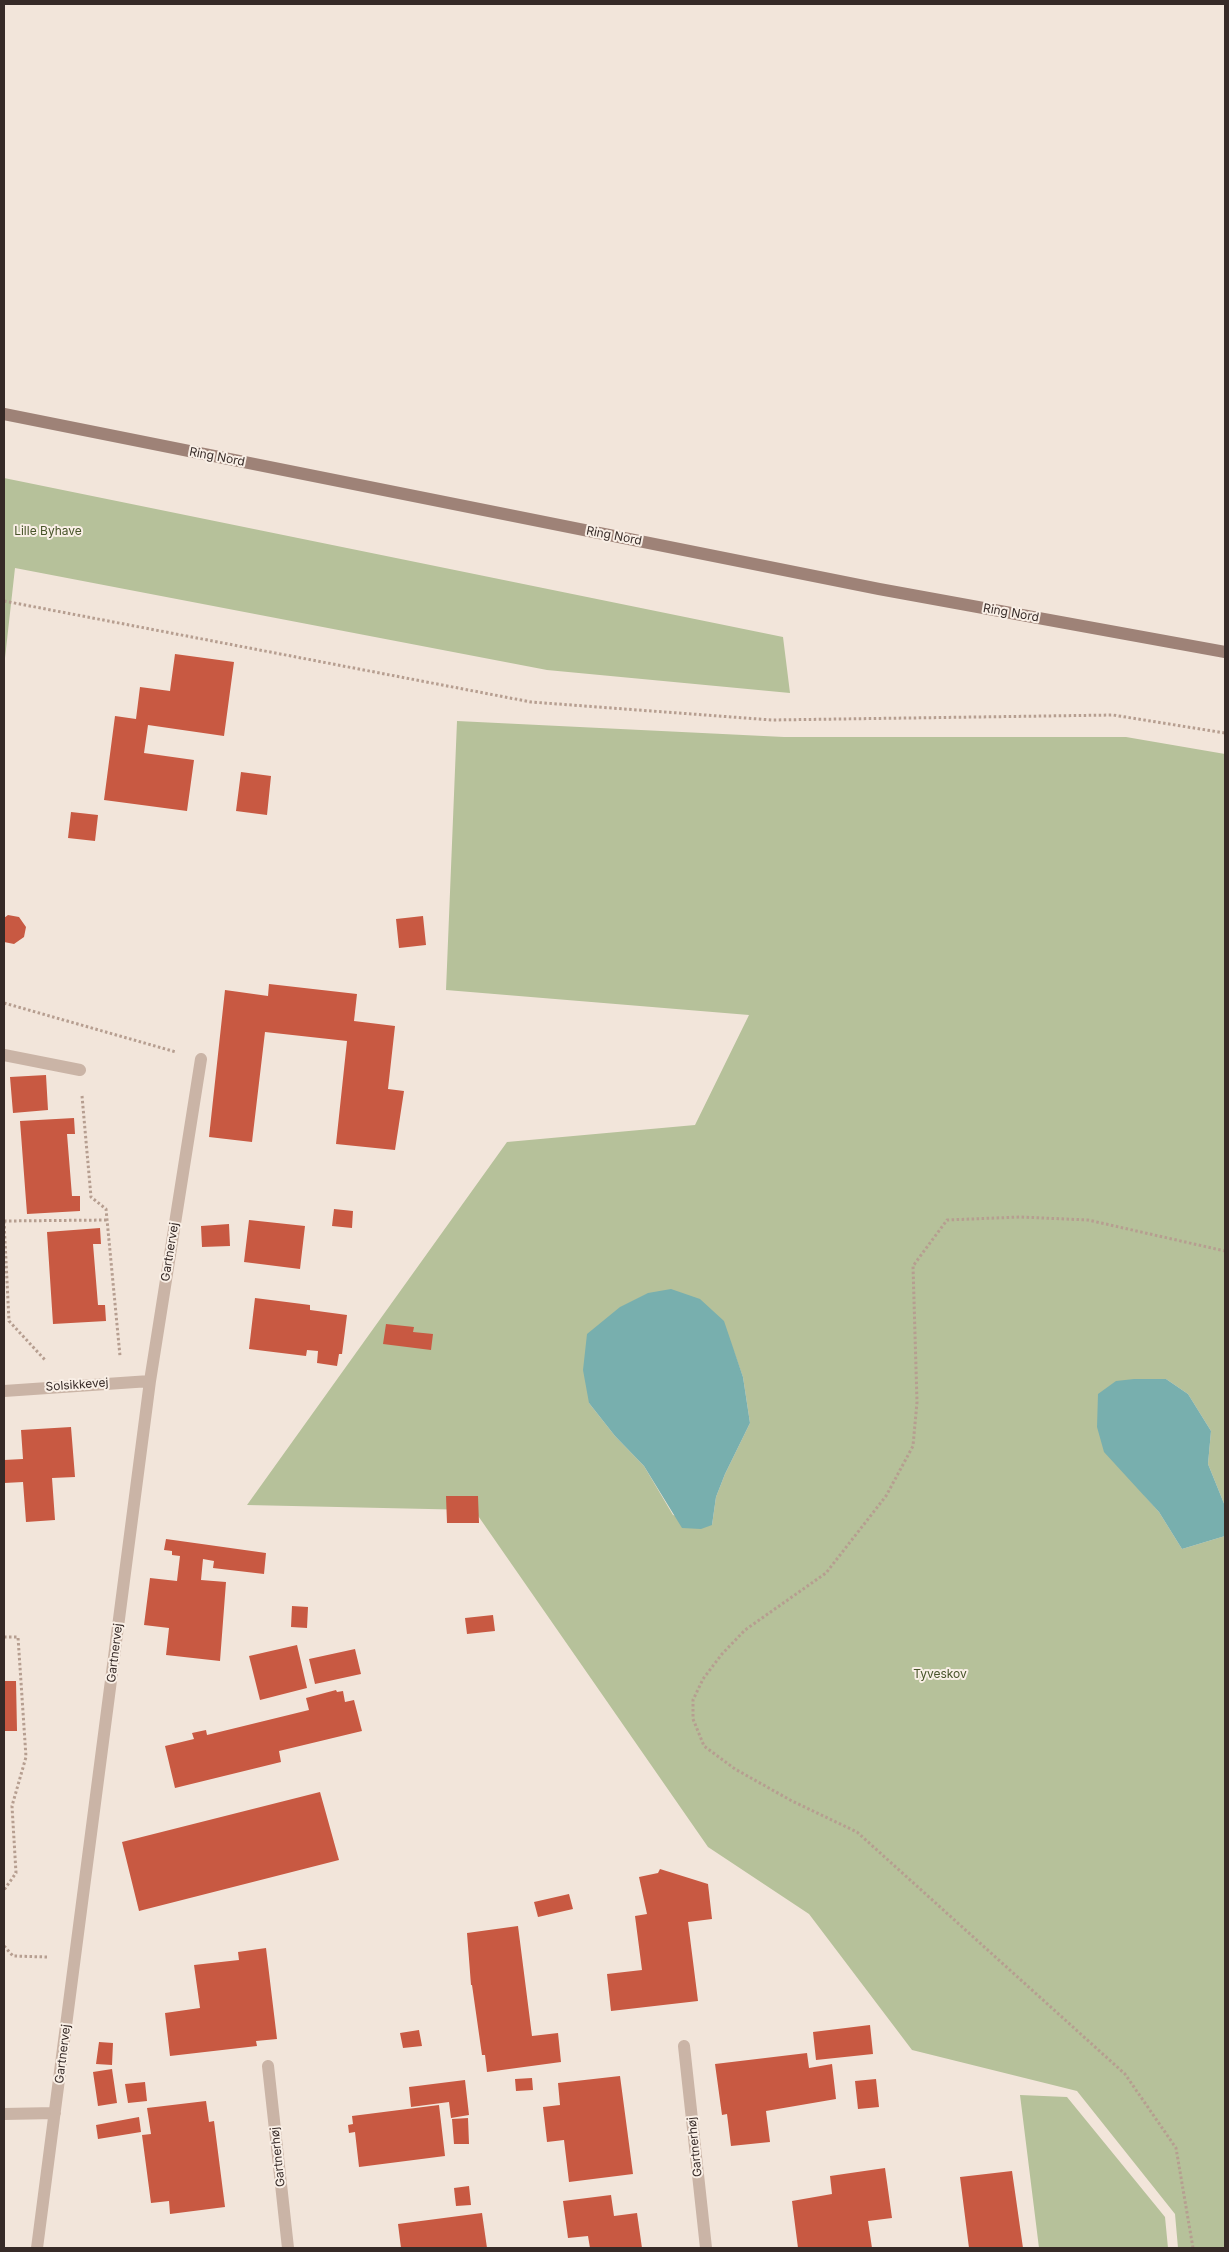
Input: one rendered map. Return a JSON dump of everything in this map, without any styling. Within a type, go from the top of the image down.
[{"type":"main road","name":"Ring Nord","points":[[4,414],[879,590],[1225,652]]},
{"type":"street","points":[[4,1055],[80,1070]]},
{"type":"street","name":"Gartnervej","points":[[37,2248],[150,1381],[201,1059]]},
{"type":"street","name":"Solsikkevej","points":[[4,1390],[150,1381]]},
{"type":"street","name":"Gartnerhøj","points":[[684,2046],[706,2248]]},
{"type":"street","name":"Gartnerhøj","points":[[268,2066],[288,2248]]},
{"type":"street","points":[[4,2114],[55,2113]]},
{"type":"path","points":[[4,601],[531,702],[772,720],[1113,715],[1225,733]]},
{"type":"path","points":[[4,1003],[201,1059]]},
{"type":"path","points":[[80,1070],[92,1197],[106,1208],[122,1382]]},
{"type":"path","points":[[1193,2248],[1176,2148],[1125,2074],[857,1832],[792,1801],[743,1774],[704,1746],[693,1719],[693,1700],[703,1679],[717,1660],[745,1630],[826,1573],[886,1496],[913,1446],[917,1402],[913,1266],[947,1220],[1020,1217],[1088,1220],[1225,1251]]},
{"type":"path","points":[[69,1386],[9,1320],[4,1221],[107,1220]]},
{"type":"path","points":[[4,1637],[18,1637],[26,1757],[12,1806],[16,1873],[4,1890]]},
{"type":"path","points":[[4,1946],[13,1956],[75,1958]]},
{"type":"green space","name":"Lille Byhave","points":[[4,478],[783,637],[790,693],[547,670],[15,568],[4,667]]},
{"type":"green space","name":"Tyveskov","points":[[457,721],[784,737],[1126,737],[1225,754],[1225,1506],[1208,1464],[1211,1431],[1188,1394],[1166,1379],[1134,1379],[1144,1495],[1159,1512],[1182,1549],[1225,1536],[1225,2248],[1178,2248],[1175,2214],[1077,2091],[912,2050],[809,1914],[708,1847],[474,1510],[247,1505],[507,1142],[695,1125],[749,1015],[446,990]],"holes":[[[734,1352],[743,1377],[750,1423],[716,1497],[712,1525],[673,1515],[644,1466],[615,1436],[589,1403]]]},
{"type":"green space","points":[[1020,2095],[1067,2097],[1165,2217],[1168,2248],[1039,2248]]},
{"type":"water","points":[[671,1289],[700,1299],[724,1321],[743,1377],[750,1423],[716,1497],[712,1525],[701,1529],[682,1528],[644,1466],[615,1436],[589,1403],[583,1370],[587,1334],[620,1307],[648,1293]]},
{"type":"water","points":[[1166,1379],[1188,1394],[1211,1431],[1208,1464],[1225,1506],[1225,1536],[1182,1549],[1159,1512],[1104,1452],[1097,1427],[1098,1394],[1116,1381]]},
{"type":"building","points":[[175,654],[234,662],[224,736],[148,725],[144,753],[194,760],[187,811],[104,800],[115,716],[136,719],[140,687],[170,691]]},
{"type":"building","points":[[241,772],[271,776],[267,815],[236,811]]},
{"type":"building","points":[[71,812],[98,815],[95,841],[68,838]]},
{"type":"building","points":[[8,915],[19,917],[26,927],[24,937],[14,944],[4,942],[4,918]]},
{"type":"building","points":[[423,916],[426,945],[399,948],[396,919]]},
{"type":"building","points":[[269,984],[357,994],[354,1021],[395,1026],[388,1089],[404,1091],[395,1150],[336,1144],[347,1041],[265,1032],[252,1142],[209,1137],[225,990],[268,996]]},
{"type":"building","points":[[46,1075],[48,1110],[13,1113],[10,1077]]},
{"type":"building","points":[[74,1118],[75,1134],[67,1134],[72,1196],[80,1196],[80,1211],[27,1214],[20,1121]]},
{"type":"building","points":[[334,1209],[353,1211],[352,1228],[332,1226]]},
{"type":"building","points":[[249,1220],[305,1226],[300,1269],[244,1262]]},
{"type":"building","points":[[229,1224],[230,1246],[202,1247],[201,1226]]},
{"type":"building","points":[[100,1228],[101,1244],[93,1244],[98,1305],[105,1305],[106,1321],[53,1324],[47,1232]]},
{"type":"building","points":[[255,1298],[310,1305],[310,1310],[347,1315],[342,1354],[339,1354],[337,1366],[317,1363],[318,1351],[307,1350],[306,1356],[249,1349]]},
{"type":"building","points":[[386,1324],[414,1327],[413,1332],[433,1334],[431,1350],[383,1344]]},
{"type":"building","points":[[71,1427],[75,1477],[52,1478],[55,1520],[26,1522],[23,1482],[4,1483],[4,1460],[23,1459],[21,1430]]},
{"type":"building","points":[[446,1496],[478,1496],[479,1523],[447,1523]]},
{"type":"building","points":[[166,1539],[266,1553],[264,1574],[213,1568],[214,1561],[203,1559],[201,1580],[226,1582],[220,1661],[166,1655],[169,1628],[144,1625],[150,1578],[177,1581],[180,1556],[172,1555],[172,1551],[164,1550]]},
{"type":"building","points":[[292,1606],[308,1607],[307,1628],[291,1627]]},
{"type":"building","points":[[493,1615],[495,1631],[467,1634],[465,1618]]},
{"type":"building","points":[[297,1645],[307,1688],[260,1700],[249,1656]]},
{"type":"building","points":[[355,1649],[361,1674],[315,1684],[309,1659]]},
{"type":"building","points":[[4,1681],[16,1681],[17,1731],[4,1731]]},
{"type":"building","points":[[336,1690],[337,1692],[343,1691],[345,1702],[354,1700],[362,1731],[279,1751],[281,1762],[175,1788],[165,1746],[194,1739],[192,1733],[206,1730],[207,1735],[309,1710],[306,1698]]},
{"type":"building","points":[[320,1792],[339,1860],[139,1911],[122,1842]]},
{"type":"building","points":[[660,1869],[708,1884],[712,1919],[688,1922],[698,2001],[611,2011],[607,1974],[642,1970],[635,1916],[647,1914],[639,1877],[658,1873]]},
{"type":"building","points":[[569,1894],[573,1909],[538,1917],[534,1902]]},
{"type":"building","points":[[518,1926],[532,2036],[558,2033],[561,2062],[487,2072],[485,2055],[482,2055],[471,1985],[467,1933]]},
{"type":"building","points":[[266,1948],[277,2039],[256,2041],[257,2046],[170,2056],[165,2013],[200,2008],[194,1965],[239,1960],[238,1952]]},
{"type":"building","points":[[870,2025],[873,2054],[816,2060],[813,2032]]},
{"type":"building","points":[[419,2030],[422,2046],[403,2048],[400,2033]]},
{"type":"building","points":[[99,2042],[113,2043],[112,2065],[96,2064]]},
{"type":"building","points":[[807,2053],[809,2068],[832,2064],[836,2099],[766,2111],[770,2142],[731,2146],[727,2114],[722,2115],[715,2064]]},
{"type":"building","points":[[112,2069],[117,2103],[98,2106],[93,2072]]},
{"type":"building","points":[[620,2076],[633,2174],[569,2182],[564,2140],[547,2142],[543,2107],[560,2105],[558,2083]]},
{"type":"building","points":[[532,2078],[533,2090],[516,2091],[515,2079]]},
{"type":"building","points":[[876,2079],[879,2107],[858,2109],[855,2081]]},
{"type":"building","points":[[465,2080],[469,2115],[451,2118],[449,2102],[411,2107],[409,2087]]},
{"type":"building","points":[[145,2082],[147,2101],[128,2103],[125,2084]]},
{"type":"building","points":[[206,2101],[209,2122],[214,2121],[225,2207],[170,2214],[169,2201],[151,2203],[142,2135],[151,2134],[147,2108]]},
{"type":"building","points":[[439,2105],[445,2156],[359,2167],[355,2132],[349,2133],[348,2125],[353,2124],[352,2116]]},
{"type":"building","points":[[139,2117],[141,2132],[98,2139],[96,2125]]},
{"type":"building","points":[[468,2118],[469,2144],[454,2144],[452,2119]]},
{"type":"building","points":[[885,2168],[892,2218],[868,2221],[872,2248],[798,2248],[792,2201],[832,2194],[830,2176]]},
{"type":"building","points":[[1012,2171],[1023,2248],[969,2248],[960,2177]]},
{"type":"building","points":[[469,2186],[471,2205],[456,2206],[454,2188]]},
{"type":"building","points":[[611,2195],[614,2216],[637,2213],[642,2248],[590,2248],[588,2236],[568,2238],[563,2201]]},
{"type":"building","points":[[482,2213],[487,2248],[401,2248],[398,2224]]}]
